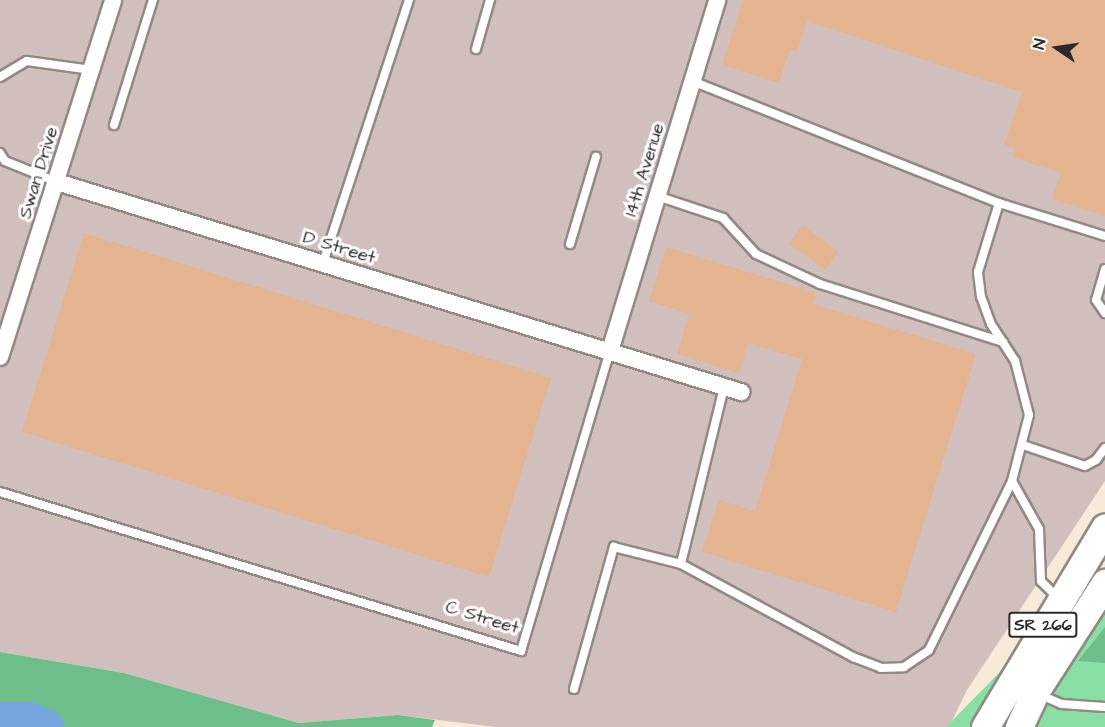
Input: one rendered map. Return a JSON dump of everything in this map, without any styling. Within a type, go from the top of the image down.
[{"type":"main road","name":"SR 266","points":[[1019,727],[1105,526]]},
{"type":"main road","name":"SR 266","points":[[985,727],[1071,607],[1105,583]]},
{"type":"street","name":"Swan Drive","points":[[0,357],[57,182],[112,0]]},
{"type":"street","name":"14th Avenue","points":[[610,351],[717,0]]},
{"type":"street","name":"D Street","points":[[57,182],[610,351]]},
{"type":"street","points":[[610,351],[741,392]]},
{"type":"lane","points":[[114,125],[153,0]]},
{"type":"lane","points":[[323,263],[409,0]]},
{"type":"lane","points":[[476,49],[490,0]]},
{"type":"lane","points":[[0,77],[27,62],[91,70]]},
{"type":"lane","points":[[692,81],[999,203],[1105,236]]},
{"type":"lane","points":[[0,153],[5,161],[57,182]]},
{"type":"lane","points":[[570,244],[596,157]]},
{"type":"lane","points":[[657,196],[723,218],[756,254],[820,284],[873,304],[1003,342]]},
{"type":"lane","points":[[574,689],[614,547],[681,564],[853,657],[881,668],[904,667],[929,650],[1012,481],[1029,415],[1015,361],[981,297],[978,272],[999,203]]},
{"type":"lane","points":[[1105,269],[1096,300],[1105,313]]},
{"type":"lane","name":"C Street","points":[[0,492],[522,651],[610,351]]},
{"type":"lane","points":[[681,564],[724,387]]},
{"type":"lane","points":[[1023,445],[1084,466],[1096,460],[1105,448]]},
{"type":"lane","points":[[1012,481],[1039,529],[1041,581],[1071,607]]},
{"type":"lane","points":[[1035,693],[1062,704],[1105,707]]},
{"type":"shaded area","points":[[0,0],[1105,0],[1105,481],[967,690],[949,727],[495,727],[398,715],[299,723],[124,673],[0,652]]},
{"type":"green space","points":[[1080,590],[1101,613],[1105,607],[1105,727],[946,727]]},
{"type":"green space","points":[[1105,627],[1105,663],[1078,661]]},
{"type":"green space","points":[[0,652],[124,673],[299,723],[398,715],[435,720],[432,727],[0,727]]},
{"type":"building","points":[[743,0],[1105,0],[1105,216],[1052,199],[1061,173],[1012,157],[1015,149],[1004,145],[1022,92],[807,21],[797,52],[790,49],[779,83],[722,65]]},
{"type":"building","points":[[803,225],[839,252],[825,270],[789,244]]},
{"type":"building","points":[[84,233],[551,378],[489,577],[22,432]]},
{"type":"building","points":[[666,247],[816,293],[813,304],[976,354],[896,612],[702,552],[719,500],[755,511],[802,359],[748,343],[739,373],[677,354],[689,314],[649,301]]},
{"type":"waterway","points":[[0,719],[29,719],[47,727]]}]
